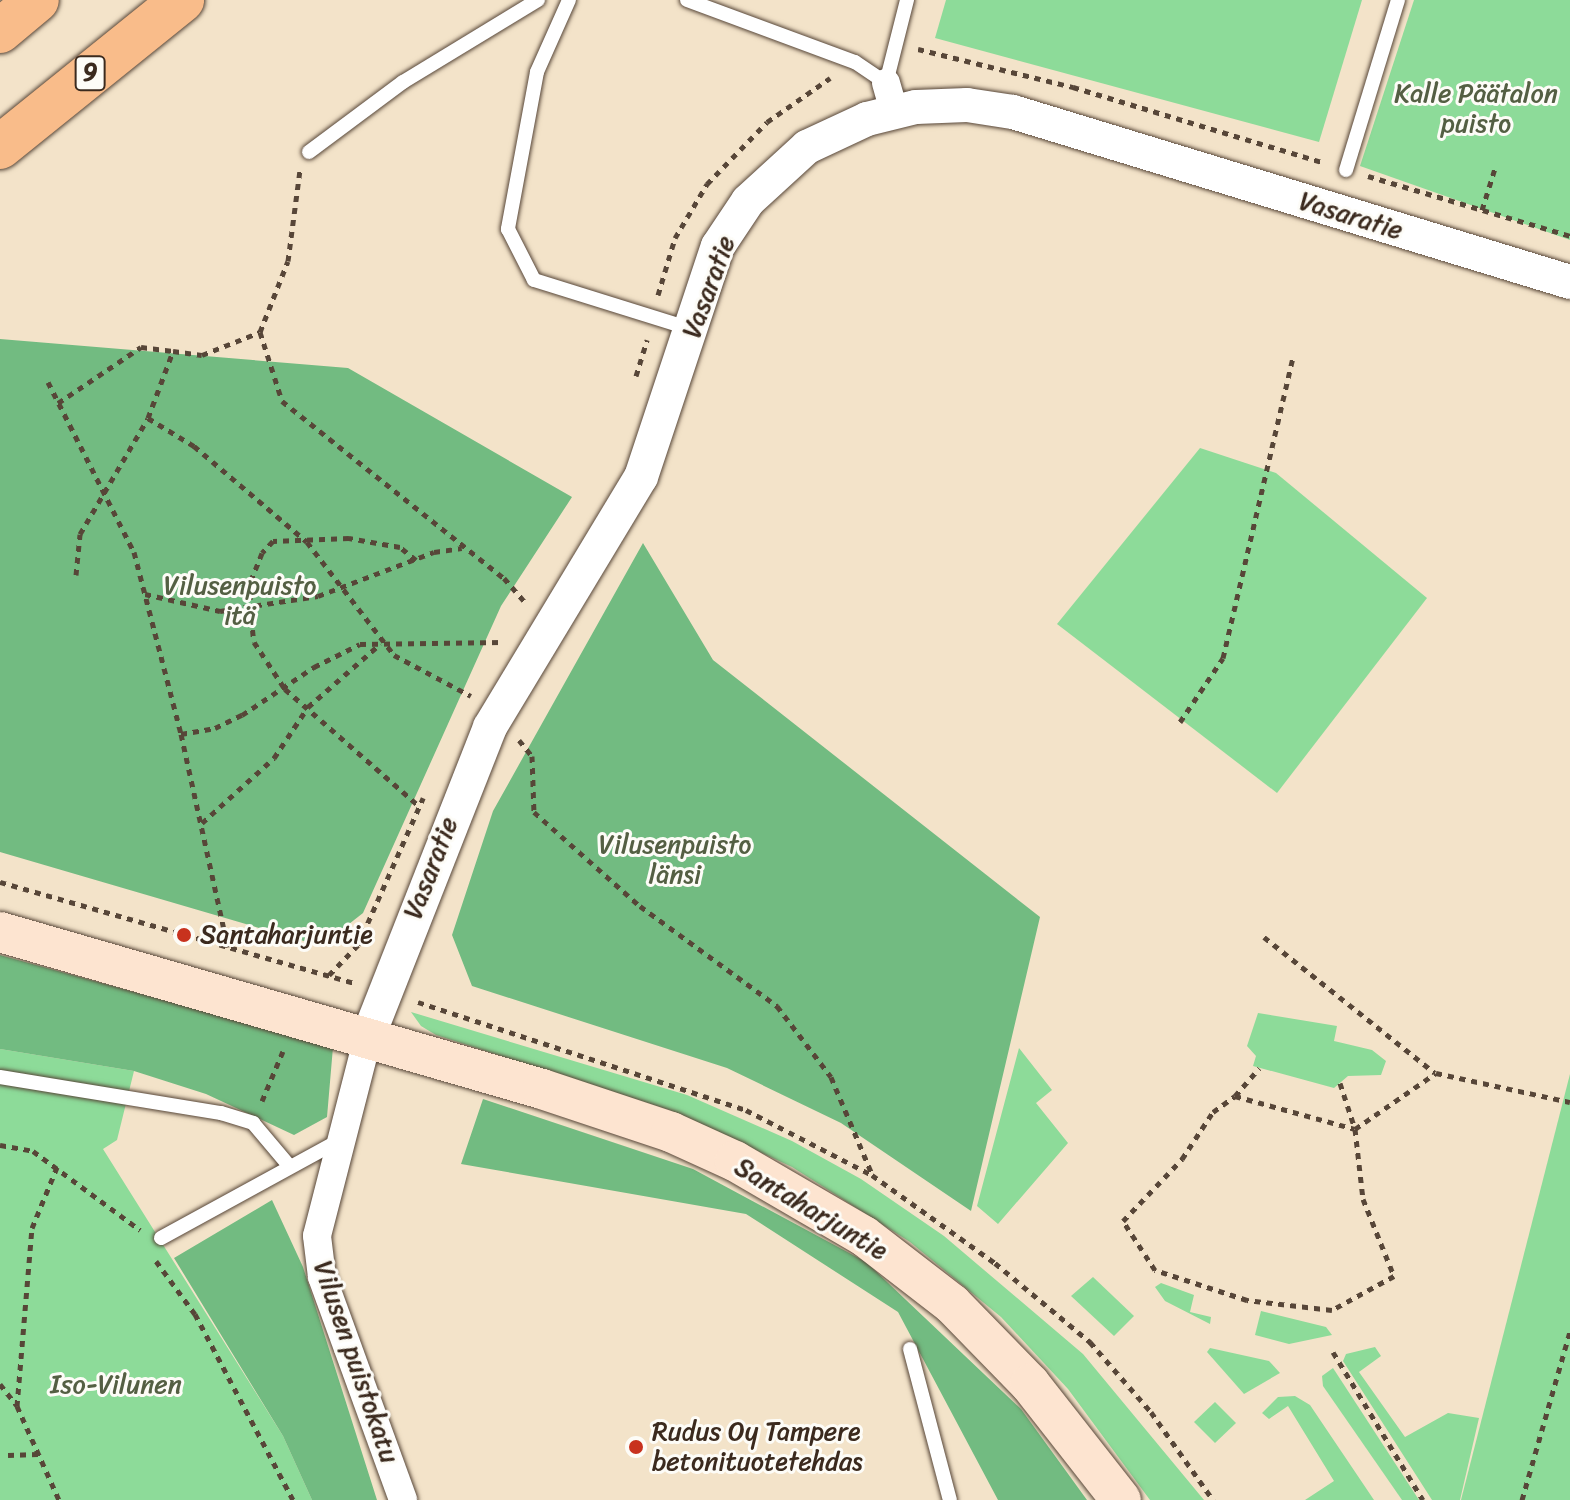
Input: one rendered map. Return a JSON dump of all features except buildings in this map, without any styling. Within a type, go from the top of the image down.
[{"type":"highway","points":[[0,31],[37,0]]},
{"type":"highway","name":"9","points":[[0,147],[182,0]]},
{"type":"main road","name":"Santaharjuntie","points":[[0,932],[368,1037],[632,1118],[794,1192],[864,1236],[952,1304],[1030,1384],[1121,1500]]},
{"type":"street","name":"Vasaratie","points":[[368,1037],[441,841],[480,701],[641,477],[725,233],[767,180],[807,147],[890,97],[1013,112],[1570,282]]},
{"type":"street","name":"Vilusen puistokatu","points":[[368,1037],[317,1236],[322,1277],[403,1500]]},
{"type":"lane","points":[[309,152],[403,82],[538,0]]},
{"type":"lane","points":[[569,0],[537,72],[508,229],[534,280],[691,329]]},
{"type":"lane","points":[[687,0],[732,7],[855,62],[890,97]]},
{"type":"lane","points":[[890,97],[893,50],[907,0]]},
{"type":"lane","points":[[1346,170],[1398,0]]},
{"type":"lane","points":[[0,1077],[221,1113],[253,1123],[290,1167]]},
{"type":"lane","points":[[161,1238],[340,1139]]},
{"type":"lane","points":[[910,1349],[950,1500]]},
{"type":"path","points":[[893,50],[966,58],[1570,236]]},
{"type":"path","points":[[631,392],[675,238],[707,184],[767,122],[855,62]]},
{"type":"path","points":[[309,152],[295,180],[288,261],[260,332],[282,401],[504,578],[526,603]]},
{"type":"path","points":[[1482,210],[1496,165]]},
{"type":"path","points":[[58,403],[141,347],[202,355],[260,332]]},
{"type":"path","points":[[76,575],[80,534],[106,498],[148,418],[173,351]]},
{"type":"path","points":[[1180,722],[1223,658],[1293,357]]},
{"type":"path","points":[[48,382],[134,552],[181,734],[228,947]]},
{"type":"path","points":[[148,418],[194,446],[307,542],[346,587],[383,643],[424,673],[480,701],[532,756],[534,812],[640,906],[777,1006],[831,1077],[872,1175]]},
{"type":"path","points":[[416,560],[400,547],[349,538],[273,541],[262,553],[250,582],[250,606],[254,642],[285,689],[419,806]]},
{"type":"path","points":[[145,594],[220,611],[346,587],[416,560],[463,548]]},
{"type":"path","points":[[518,616],[533,590]]},
{"type":"path","points":[[497,655],[511,629]]},
{"type":"path","points":[[181,734],[215,728],[285,689],[314,667],[360,644],[504,642]]},
{"type":"path","points":[[201,823],[274,758],[308,707],[383,643]]},
{"type":"path","points":[[329,975],[358,945],[426,792]]},
{"type":"path","points":[[1264,937],[1436,1073],[1570,1102]]},
{"type":"path","points":[[253,1123],[285,1047]]},
{"type":"path","points":[[1259,1068],[1235,1096],[1213,1112],[1182,1159],[1123,1221],[1155,1270],[1247,1300],[1332,1310],[1394,1276],[1363,1199],[1355,1129],[1340,1083]]},
{"type":"path","points":[[1355,1129],[1436,1073]]},
{"type":"path","points":[[1235,1096],[1355,1129]]},
{"type":"path","points":[[0,1145],[33,1151],[57,1167],[132,1228],[141,1240]]},
{"type":"path","points":[[17,1406],[32,1228],[57,1167]]},
{"type":"path","points":[[132,1228],[161,1238]]},
{"type":"path","points":[[150,1252],[195,1314],[293,1500]]},
{"type":"path","points":[[1522,1500],[1570,1331]]},
{"type":"path","points":[[1333,1352],[1423,1500]]},
{"type":"path","points":[[0,1384],[17,1406],[59,1500]]},
{"type":"path","points":[[8,1455],[38,1454]]},
{"type":"green space","points":[[946,0],[1362,0],[1319,142],[935,38]]},
{"type":"green space","name":"Kalle Päätalon puisto","points":[[1414,0],[1570,0],[1570,240],[1360,166]]},
{"type":"green space","name":"Vilusenpuisto itä","points":[[0,339],[348,368],[572,497],[501,606],[363,913],[321,946],[0,852]]},
{"type":"green space","points":[[1200,448],[1276,473],[1427,598],[1277,793],[1057,624]]},
{"type":"green space","name":"Vilusenpuisto länsi","points":[[643,543],[713,660],[1040,917],[971,1211],[841,1123],[727,1068],[472,986],[452,935],[493,811]]},
{"type":"green space","points":[[0,955],[333,1047],[327,1117],[294,1135],[206,1094],[134,1071],[0,1049]]},
{"type":"green space","points":[[411,1012],[687,1095],[792,1141],[861,1179],[944,1236],[1083,1354],[1204,1500],[1150,1500],[1068,1389],[1001,1317],[910,1242],[792,1167],[669,1110],[436,1035],[421,1026]]},
{"type":"green space","points":[[1258,1013],[1337,1026],[1334,1041],[1372,1050],[1386,1061],[1381,1075],[1348,1076],[1334,1088],[1253,1066],[1256,1056],[1247,1046]]},
{"type":"green space","points":[[1019,1048],[1052,1090],[1036,1103],[1068,1143],[998,1224],[977,1206]]},
{"type":"green space","name":"Iso-Vilunen","points":[[0,1049],[134,1071],[117,1140],[103,1149],[283,1436],[312,1500],[0,1500]]},
{"type":"green space","points":[[1570,1074],[1570,1500],[1461,1500]]},
{"type":"green space","points":[[483,1099],[693,1169],[866,1262],[1021,1409],[1087,1500],[998,1500],[898,1312],[746,1214],[461,1164]]},
{"type":"green space","points":[[272,1200],[303,1267],[377,1500],[312,1500],[283,1436],[174,1258]]},
{"type":"green space","points":[[1093,1277],[1134,1316],[1114,1336],[1071,1296]]},
{"type":"green space","points":[[1161,1283],[1194,1295],[1190,1312],[1211,1317],[1210,1324],[1165,1301],[1155,1287]]},
{"type":"green space","points":[[1261,1311],[1326,1327],[1332,1335],[1289,1344],[1255,1335]]},
{"type":"green space","points":[[1375,1347],[1381,1356],[1359,1372],[1405,1437],[1448,1413],[1479,1418],[1460,1500],[1432,1500],[1343,1361],[1346,1354]]},
{"type":"green space","points":[[1210,1348],[1269,1361],[1280,1373],[1244,1394],[1207,1352]]},
{"type":"green space","points":[[1333,1368],[1419,1500],[1402,1500],[1323,1386],[1322,1376]]},
{"type":"green space","points":[[1295,1396],[1310,1405],[1374,1500],[1305,1500],[1334,1481],[1288,1406],[1269,1419],[1262,1413],[1278,1397]]},
{"type":"green space","points":[[1215,1402],[1236,1423],[1215,1443],[1194,1422]]},
{"type":"place","name":"Santaharjuntie","points":[[184,935]]},
{"type":"place","name":"Rudus Oy Tampere betonituotetehdas","points":[[636,1447]]}]
